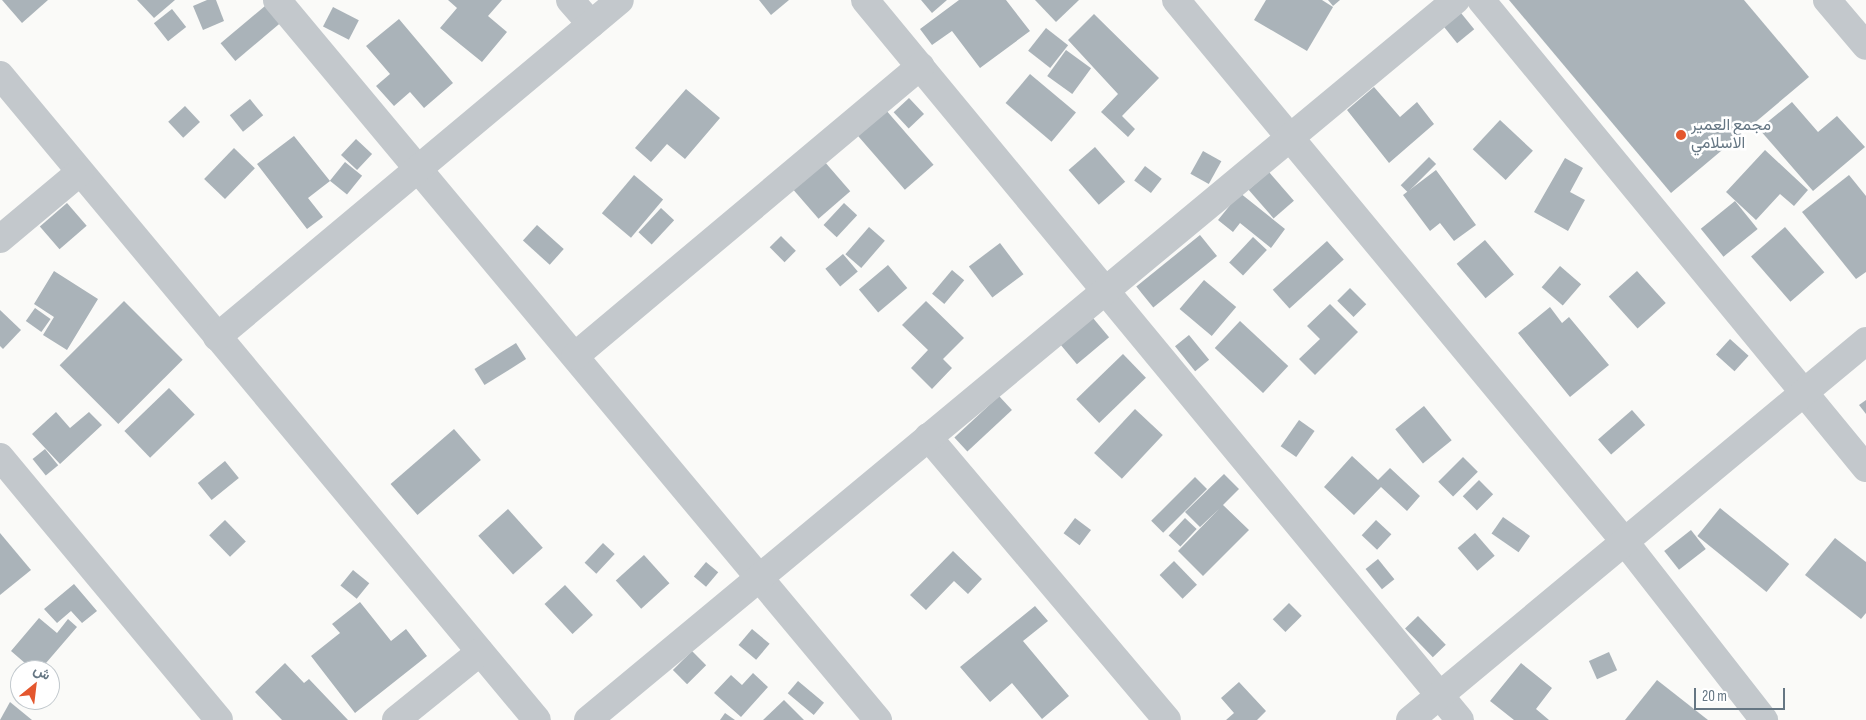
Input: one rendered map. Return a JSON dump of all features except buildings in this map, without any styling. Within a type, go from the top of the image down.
[{"type":"street","points":[[277,0],[878,720]]},
{"type":"street","points":[[570,0],[591,24]]},
{"type":"street","points":[[217,337],[620,0]]},
{"type":"street","points":[[865,0],[1441,694],[1460,720]]},
{"type":"street","points":[[1176,0],[1625,542],[1764,720]]},
{"type":"street","points":[[588,720],[1456,0]]},
{"type":"street","points":[[1480,0],[1807,391],[1866,468]]},
{"type":"street","points":[[1828,0],[1866,46]]},
{"type":"street","points":[[575,356],[920,66]]},
{"type":"street","points":[[0,75],[537,720]]},
{"type":"street","points":[[0,238],[80,172]]},
{"type":"street","points":[[1410,720],[1866,341]]},
{"type":"street","points":[[928,437],[1167,720]]},
{"type":"street","points":[[0,457],[219,720]]},
{"type":"street","points":[[396,720],[480,652]]},
{"type":"place","name":"مجمع العمير الاسلامي","points":[[1681,135]]}]
